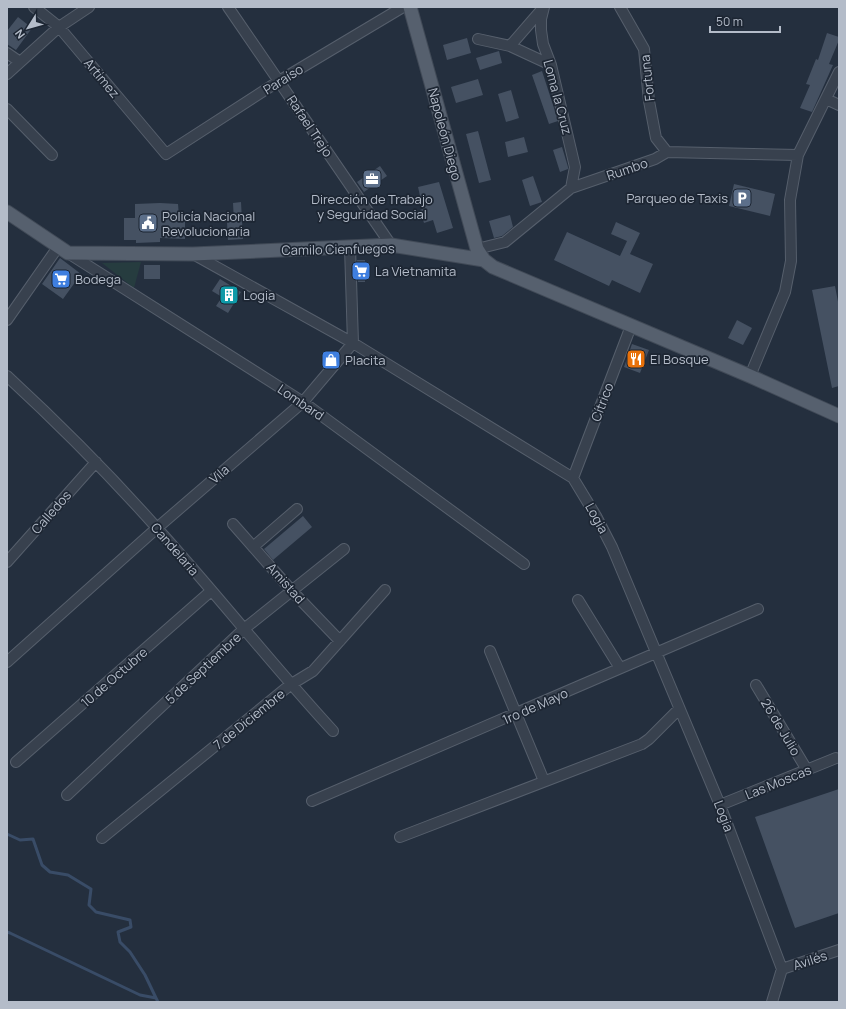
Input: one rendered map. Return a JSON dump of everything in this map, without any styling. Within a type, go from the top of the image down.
[{"type":"main road","name":"Napoleón Diego","points":[[410,7],[477,249],[484,260]]},
{"type":"main road","points":[[7,212],[63,250]]},
{"type":"main road","name":"Camilo Cienfuegos","points":[[63,250],[193,254],[391,246],[484,260],[493,267],[750,376],[839,416]]},
{"type":"street","name":"Artímez","points":[[34,7],[59,27],[166,154]]},
{"type":"street","points":[[7,74],[59,27],[89,7]]},
{"type":"street","name":"Rafael Trejo","points":[[228,7],[391,246]]},
{"type":"street","name":"Paraíso","points":[[166,154],[279,81],[403,7]]},
{"type":"street","points":[[510,46],[544,7]]},
{"type":"street","name":"Loma la Cruz","points":[[544,7],[541,19],[543,44],[551,65],[576,167],[571,188]]},
{"type":"street","name":"Fortuna","points":[[620,7],[644,49],[649,101],[656,138],[667,152]]},
{"type":"street","points":[[478,39],[510,46],[551,65]]},
{"type":"street","points":[[7,53],[20,62]]},
{"type":"street","points":[[750,376],[785,292],[791,261],[790,200],[798,155],[839,72]]},
{"type":"street","points":[[826,99],[839,106]]},
{"type":"street","points":[[7,109],[52,155]]},
{"type":"street","name":"Rumbo","points":[[477,249],[505,242],[571,188],[655,159],[667,152],[798,155]]},
{"type":"street","points":[[350,247],[353,343]]},
{"type":"street","points":[[7,320],[63,250]]},
{"type":"street","name":"Lombard","points":[[63,250],[303,402],[524,564]]},
{"type":"street","name":"Logia","points":[[193,254],[353,343],[573,478],[596,516],[612,547],[720,805],[782,970]]},
{"type":"street","name":"Cítrico","points":[[573,478],[631,326]]},
{"type":"street","name":"Vila","points":[[7,662],[157,528],[303,402],[353,343]]},
{"type":"street","name":"Candelaria","points":[[7,376],[96,462],[157,528],[290,685],[333,731]]},
{"type":"street","name":"Calledos","points":[[7,562],[96,462]]},
{"type":"street","points":[[254,547],[297,509]]},
{"type":"street","name":"Amistad","points":[[233,524],[292,591],[340,641]]},
{"type":"street","name":"5 de Septiembre","points":[[67,795],[244,629],[344,549]]},
{"type":"street","name":"7 de Diciembre","points":[[102,838],[290,685],[313,671],[385,590]]},
{"type":"street","name":"10 de Octubre","points":[[16,762],[212,592]]},
{"type":"street","points":[[578,600],[620,668]]},
{"type":"street","name":"1ro de Mayo","points":[[312,801],[758,609]]},
{"type":"street","points":[[490,651],[544,781]]},
{"type":"street","name":"26 de Julio","points":[[756,685],[807,770]]},
{"type":"street","points":[[400,837],[642,744],[679,709]]},
{"type":"street","name":"Las Moscas","points":[[720,805],[836,758]]},
{"type":"street","name":"Avilés","points":[[782,970],[839,950]]},
{"type":"street","points":[[772,1002],[782,970]]},
{"type":"green space","points":[[141,262],[134,288],[102,263]]},
{"type":"building","points":[[18,17],[32,28],[16,50],[7,44],[7,31]]},
{"type":"building","points":[[827,33],[839,37],[839,40],[829,64],[833,65],[812,112],[800,108],[810,85],[806,84],[816,59],[818,60]]},
{"type":"building","points":[[467,38],[471,53],[447,60],[443,45]]},
{"type":"building","points":[[499,51],[502,63],[480,70],[476,58]]},
{"type":"building","points":[[542,71],[558,121],[549,124],[532,75]]},
{"type":"building","points":[[478,79],[483,95],[456,103],[451,87]]},
{"type":"building","points":[[511,90],[519,118],[506,122],[498,94]]},
{"type":"building","points":[[478,131],[491,180],[479,183],[466,134]]},
{"type":"building","points":[[524,137],[528,152],[508,157],[505,142]]},
{"type":"building","points":[[562,147],[568,169],[560,172],[553,150]]},
{"type":"building","name":"Dirección de Trabajo y Seguridad Social","points":[[380,166],[387,176],[364,192],[357,182]]},
{"type":"building","points":[[533,176],[542,202],[530,206],[522,180]]},
{"type":"building","points":[[439,182],[453,228],[437,233],[433,220],[424,223],[420,210],[423,209],[418,187]]},
{"type":"building","points":[[734,184],[775,194],[770,216],[729,206]]},
{"type":"building","points":[[241,202],[243,239],[228,240],[227,222],[234,222],[233,203]]},
{"type":"building","points":[[135,204],[178,204],[179,216],[185,217],[185,239],[160,238],[160,242],[136,243],[136,240],[124,240],[124,218],[135,218]]},
{"type":"building","points":[[510,215],[513,227],[502,236],[494,238],[489,221]]},
{"type":"building","points":[[616,222],[640,233],[630,254],[653,264],[640,293],[612,280],[609,286],[554,260],[567,232],[620,256],[627,241],[611,234]]},
{"type":"building","name":"Bodega","points":[[60,258],[81,274],[63,299],[42,284]]},
{"type":"building","name":"La Vietnamita","points":[[357,260],[365,260],[365,282],[358,282]]},
{"type":"building","points":[[144,265],[160,265],[160,279],[144,279]]},
{"type":"building","name":"Logia","points":[[220,279],[241,292],[228,313],[216,306],[222,297],[212,291]]},
{"type":"building","points":[[835,286],[839,307],[839,386],[832,388],[812,290]]},
{"type":"building","points":[[737,320],[752,328],[743,345],[728,338]]},
{"type":"building","name":"El Bosque","points":[[632,344],[649,350],[640,373],[624,367]]},
{"type":"building","points":[[303,516],[312,527],[273,560],[264,549]]},
{"type":"building","points":[[839,789],[839,913],[795,928],[755,817]]},
{"type":"waterway","points":[[7,834],[20,840],[33,839],[42,865],[50,872],[68,875],[91,889],[89,905],[96,912],[130,920],[131,927],[118,932],[120,942],[130,952],[145,975],[156,998]]},
{"type":"waterway","points":[[7,932],[140,995],[156,998],[158,1002]]},
{"type":"place","name":"Dirección de Trabajo y Seguridad Social","points":[[372,179]]},
{"type":"place","name":"Parqueo de Taxis","points":[[742,198]]},
{"type":"place","name":"Policía Nacional Revolucionaria","points":[[148,223]]},
{"type":"place","name":"La Vietnamita","points":[[361,271]]},
{"type":"place","name":"Bodega","points":[[61,279]]},
{"type":"place","name":"Logia","points":[[229,295]]},
{"type":"place","name":"El Bosque","points":[[636,359]]},
{"type":"place","name":"Placita","points":[[331,360]]}]
